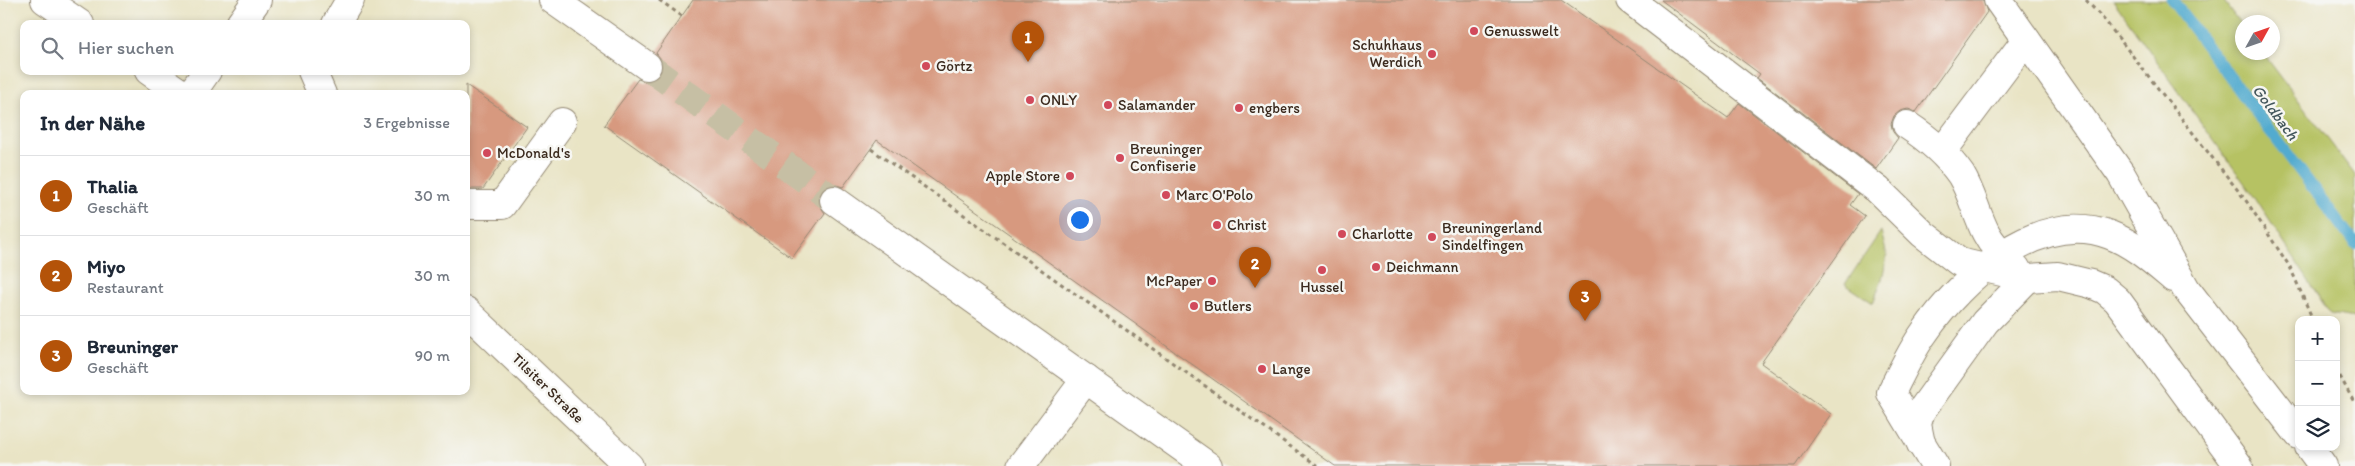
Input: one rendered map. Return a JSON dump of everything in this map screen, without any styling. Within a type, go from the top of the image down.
[{"type":"street","points":[[45,0],[74,20]]},
{"type":"street","points":[[243,20],[257,0]]},
{"type":"street","points":[[338,20],[350,0]]},
{"type":"street","points":[[553,0],[647,66]]},
{"type":"street","points":[[1630,0],[1878,190],[1923,234],[1959,262],[1994,261],[2028,278],[2058,276],[2091,284],[2105,290],[2117,300],[2239,466]]},
{"type":"street","points":[[1998,0],[2121,174],[2186,289],[2295,430]]},
{"type":"street","points":[[1942,152],[2026,40]]},
{"type":"street","points":[[155,75],[176,90]]},
{"type":"street","points":[[194,90],[204,75]]},
{"type":"street","points":[[314,75],[320,90]]},
{"type":"street","points":[[470,205],[502,204],[562,122]]},
{"type":"street","points":[[1907,125],[1942,152],[1962,177],[1987,234],[1994,261]]},
{"type":"street","points":[[834,200],[1208,466]]},
{"type":"street","points":[[1935,466],[1891,393],[1924,333],[1953,297],[1994,261],[2022,241],[2067,230],[2088,229],[2110,235],[2149,257],[2186,289]]},
{"type":"street","points":[[1921,444],[1917,424],[1922,410],[1985,322],[2028,278]]},
{"type":"street","name":"Tilsiter Straße","points":[[470,315],[628,466]]},
{"type":"street","points":[[1021,466],[1086,379]]},
{"type":"street","points":[[2311,451],[2323,466]]},
{"type":"path","points":[[659,0],[682,16]]},
{"type":"path","points":[[2086,0],[2106,22],[2247,202],[2290,267],[2310,316]]},
{"type":"path","points":[[870,149],[1318,466]]},
{"type":"path","points":[[2340,376],[2355,404]]},
{"type":"green space","points":[[2113,0],[2223,0],[2235,16],[2235,60],[2268,60],[2355,175],[2355,318],[2330,314],[2255,198]]},
{"type":"green space","points":[[1881,231],[1887,256],[1882,279],[1873,303],[1845,284]]},
{"type":"building","name":"Breuningerland Sindelfingen","points":[[693,0],[1561,0],[1728,118],[1739,103],[1858,194],[1850,205],[1865,216],[1761,363],[1831,414],[1795,466],[1335,466],[877,140],[843,187],[836,185],[828,186],[821,191],[819,198],[820,206],[825,213],[792,258],[604,125],[638,79],[646,82],[654,80],[659,75],[663,67],[661,59],[656,53]]},
{"type":"building","points":[[1661,0],[1983,0],[1987,12],[1916,112],[1908,109],[1900,111],[1894,116],[1891,124],[1893,132],[1898,138],[1876,169],[1757,78],[1760,74]]},
{"type":"building","name":"McDonald's","points":[[466,85],[527,127],[483,189],[470,189],[470,90],[466,90]]},
{"type":"waterway","name":"Goldbach","points":[[2172,0],[2355,244]]},
{"type":"tunnel","points":[[647,66],[834,200]]},
{"type":"place","name":"Genusswelt","points":[[1474,31]]},
{"type":"place","name":"Schuhhaus Werdich","points":[[1432,54]]},
{"type":"place","name":"Thalia","points":[[1028,62]]},
{"type":"place","name":"Görtz","points":[[926,66]]},
{"type":"place","name":"ONLY","points":[[1030,100]]},
{"type":"place","name":"Salamander","points":[[1108,105]]},
{"type":"place","name":"engbers","points":[[1239,108]]},
{"type":"place","name":"McDonald's","points":[[487,153]]},
{"type":"place","name":"Breuninger Confiserie","points":[[1120,158]]},
{"type":"place","name":"Apple Store","points":[[1070,176]]},
{"type":"place","name":"Marc O'Polo","points":[[1166,195]]},
{"type":"place","name":"Christ","points":[[1217,225]]},
{"type":"place","name":"Charlotte","points":[[1342,234]]},
{"type":"place","name":"Breuningerland Sindelfingen","points":[[1432,237]]},
{"type":"place","name":"Deichmann","points":[[1376,267]]},
{"type":"place","name":"Hussel","points":[[1322,270]]},
{"type":"place","name":"McPaper","points":[[1212,281]]},
{"type":"place","name":"Miyo","points":[[1255,288]]},
{"type":"place","name":"Butlers","points":[[1194,306]]},
{"type":"place","name":"Breuninger","points":[[1585,321]]},
{"type":"place","name":"Lange","points":[[1262,369]]}]
